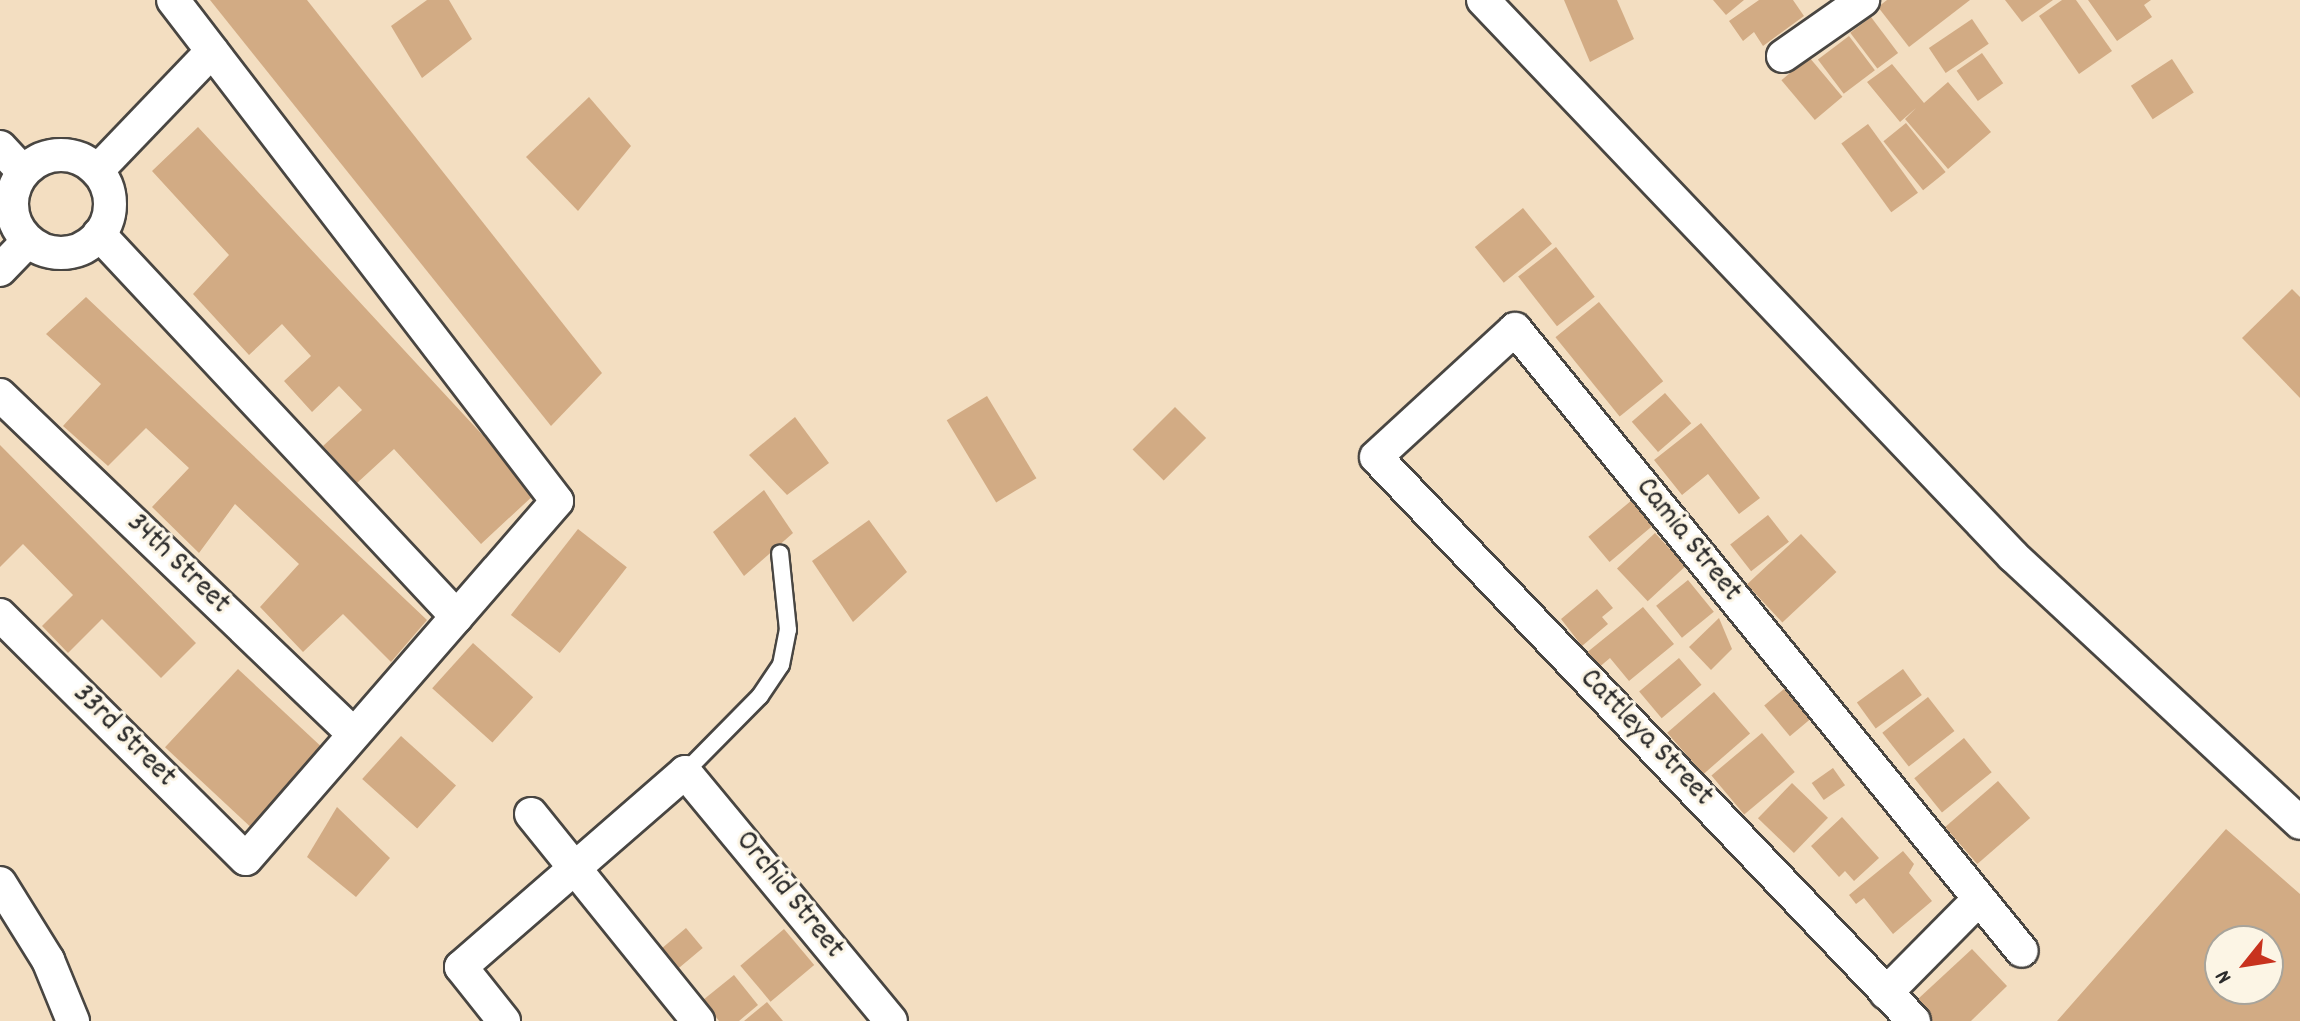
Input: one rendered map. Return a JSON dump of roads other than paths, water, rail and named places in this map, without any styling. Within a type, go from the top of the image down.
[{"type":"street","points":[[173,0],[557,501],[354,734]]},
{"type":"street","points":[[1483,0],[2013,556],[2300,823]]},
{"type":"street","points":[[1783,56],[1863,0]]},
{"type":"street","points":[[97,171],[212,51]]},
{"type":"street","points":[[0,147],[23,172]]},
{"type":"street","points":[[51,155],[84,160],[97,171],[110,199],[99,234],[80,250],[64,254],[27,242],[12,203],[23,172],[51,155]]},
{"type":"street","points":[[99,234],[457,617]]},
{"type":"street","points":[[0,270],[27,242]]},
{"type":"street","name":"Camia Street","points":[[1376,457],[1515,329],[2022,951]]},
{"type":"street","name":"34th Street","points":[[0,395],[354,734]]},
{"type":"street","name":"Cattleya Street","points":[[1376,457],[1914,1021]]},
{"type":"street","name":"33rd Street","points":[[0,615],[246,859],[354,734]]},
{"type":"street","points":[[504,1021],[461,967],[685,772]]},
{"type":"street","name":"Orchid Street","points":[[685,772],[891,1021]]},
{"type":"street","points":[[531,814],[698,1021]]},
{"type":"street","points":[[0,883],[48,960],[73,1021]]},
{"type":"street","points":[[1886,993],[1978,900]]},
{"type":"lane","points":[[685,772],[760,696],[781,665],[788,630],[780,553]]}]
